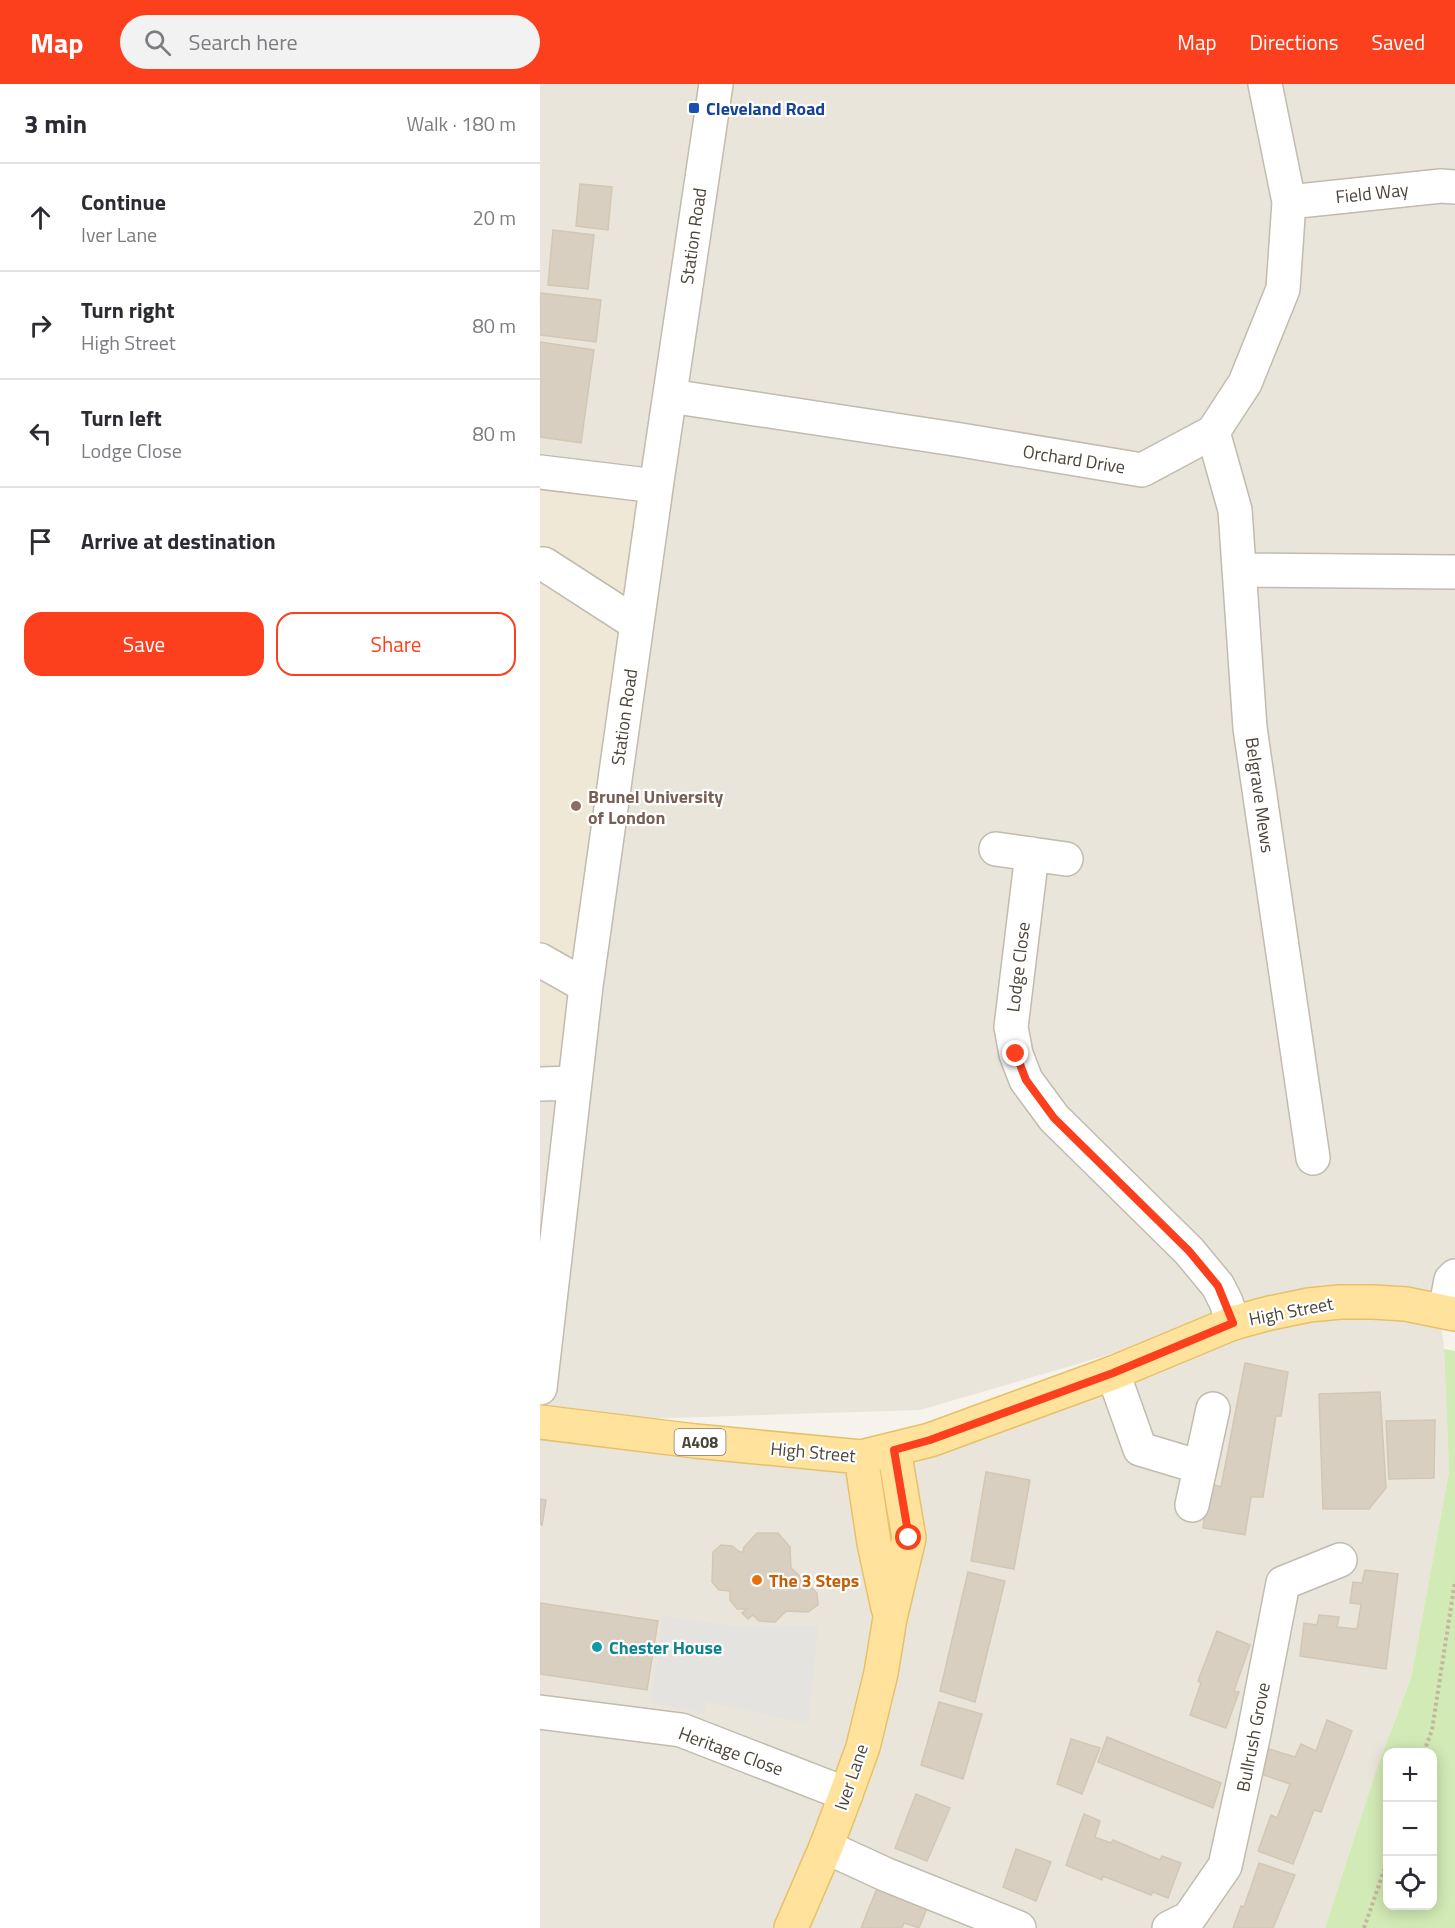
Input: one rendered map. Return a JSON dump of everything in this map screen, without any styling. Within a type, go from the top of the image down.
[{"type":"main road","name":"High Street","points":[[540,1422],[695,1441],[861,1457],[930,1440],[1113,1373],[1233,1323],[1270,1312],[1340,1302],[1406,1304],[1450,1313]]},
{"type":"main road","name":"Iver Lane","points":[[791,1928],[826,1847],[863,1746],[881,1673],[890,1618],[909,1538],[894,1450]]},
{"type":"main road","name":"Iver Lane","points":[[861,1457],[874,1542],[890,1618]]},
{"type":"street","name":"Station Road","points":[[540,1388],[586,986],[656,486],[716,84]]},
{"type":"street","name":"Orchard Drive","points":[[670,396],[1142,470],[1213,432],[1245,383],[1283,289],[1289,202],[1266,84]]},
{"type":"street","name":"Field Way","points":[[1289,202],[1441,186],[1455,187]]},
{"type":"street","name":"Belgrave Mews","points":[[1213,432],[1235,510],[1250,728],[1313,1158]]},
{"type":"street","points":[[540,471],[656,486]]},
{"type":"street","points":[[540,564],[544,564],[637,624]]},
{"type":"street","points":[[1239,570],[1455,572]]},
{"type":"street","points":[[996,849],[1066,859]]},
{"type":"street","name":"Lodge Close","points":[[1032,854],[1011,1027],[1016,1054],[1026,1080],[1054,1118],[1189,1251],[1218,1286],[1233,1323]]},
{"type":"street","points":[[540,960],[586,986]]},
{"type":"street","points":[[540,1083],[575,1083]]},
{"type":"street","points":[[1450,1313],[1451,1280],[1455,1276]]},
{"type":"street","points":[[1113,1373],[1140,1449],[1200,1467]]},
{"type":"street","points":[[1192,1505],[1213,1409]]},
{"type":"street","name":"Bullrush Grove","points":[[1169,1928],[1189,1918],[1226,1866],[1283,1583],[1340,1560]]},
{"type":"street","name":"Heritage Close","points":[[540,1712],[681,1730],[846,1794]]},
{"type":"street","points":[[826,1847],[887,1875],[1018,1928]]},
{"type":"path","points":[[1425,1748],[1432,1730],[1455,1581]]},
{"type":"path","points":[[1364,1928],[1383,1873]]},
{"type":"shaded area","points":[[540,84],[1455,84],[1455,1308],[1235,1318],[920,1410],[542,1422],[877,1466],[1255,1320],[1440,1314],[1444,1349],[1449,1472],[1411,1678],[1383,1748],[1325,1928],[540,1928],[540,1062],[564,1067],[651,501],[540,491]]},
{"type":"shaded area","name":"Brunel University of London","points":[[540,491],[652,501],[565,1067],[540,1062]]},
{"type":"shaded area","points":[[663,1616],[732,1626],[818,1626],[809,1724],[707,1702],[704,1713],[651,1703]]},
{"type":"green space","points":[[1444,1349],[1455,1351],[1455,1928],[1325,1928],[1383,1752],[1383,1910],[1437,1910],[1437,1748],[1385,1748],[1411,1678],[1449,1472]]},
{"type":"building","points":[[580,184],[612,187],[608,230],[576,226]]},
{"type":"building","points":[[553,230],[594,235],[588,289],[548,285]]},
{"type":"building","points":[[540,293],[601,300],[596,342],[540,335]]},
{"type":"building","points":[[540,342],[594,350],[581,443],[540,437]]},
{"type":"building","points":[[1245,1363],[1288,1372],[1281,1416],[1276,1416],[1263,1497],[1251,1497],[1245,1535],[1203,1528],[1209,1483],[1221,1487]]},
{"type":"building","points":[[1380,1392],[1386,1488],[1369,1509],[1323,1509],[1319,1394]]},
{"type":"building","points":[[1435,1420],[1434,1478],[1389,1479],[1386,1421]]},
{"type":"building","points":[[986,1472],[1030,1480],[1014,1569],[971,1561]]},
{"type":"building","points":[[540,1499],[546,1500],[542,1525],[540,1524]]},
{"type":"building","name":"The 3 Steps","points":[[757,1533],[778,1533],[790,1547],[791,1568],[801,1577],[801,1586],[810,1586],[817,1593],[818,1605],[808,1612],[786,1611],[775,1622],[759,1621],[753,1615],[748,1619],[742,1613],[747,1609],[737,1609],[730,1600],[730,1591],[719,1590],[712,1582],[713,1552],[721,1545],[732,1546],[743,1552],[744,1547]]},
{"type":"building","points":[[1365,1570],[1398,1574],[1386,1669],[1300,1656],[1304,1623],[1317,1625],[1319,1615],[1339,1617],[1337,1627],[1357,1629],[1361,1604],[1350,1603],[1353,1582],[1362,1583]]},
{"type":"building","points":[[968,1572],[1005,1581],[975,1702],[940,1691]]},
{"type":"building","name":"Chester House","points":[[540,1603],[658,1621],[647,1690],[540,1674]]},
{"type":"building","points":[[1217,1631],[1250,1645],[1234,1691],[1239,1692],[1226,1728],[1190,1715],[1201,1683],[1198,1681]]},
{"type":"building","points":[[939,1702],[982,1714],[963,1779],[921,1765]]},
{"type":"building","points":[[1327,1720],[1352,1731],[1321,1812],[1314,1810],[1293,1864],[1258,1851],[1271,1815],[1277,1818],[1290,1784],[1258,1773],[1269,1749],[1295,1757],[1301,1744],[1316,1751]]},
{"type":"building","points":[[1107,1737],[1221,1783],[1213,1808],[1098,1762]]},
{"type":"building","points":[[1071,1739],[1100,1748],[1082,1794],[1057,1784]]},
{"type":"building","points":[[916,1794],[950,1808],[927,1861],[895,1848]]},
{"type":"building","points":[[1084,1814],[1100,1821],[1095,1837],[1111,1843],[1113,1840],[1160,1860],[1162,1856],[1181,1863],[1168,1898],[1153,1892],[1151,1895],[1103,1876],[1102,1880],[1066,1865]]},
{"type":"building","points":[[1016,1849],[1051,1862],[1036,1901],[1003,1887]]},
{"type":"building","points":[[1259,1863],[1295,1875],[1273,1928],[1233,1928],[1241,1906],[1244,1907]]},
{"type":"building","points":[[878,1886],[928,1906],[919,1928],[904,1923],[902,1928],[861,1928]]},
{"type":"place","name":"Cleveland Road","points":[[694,108]]},
{"type":"place","name":"Brunel University of London","points":[[576,806]]},
{"type":"place","name":"The 3 Steps","points":[[757,1580]]},
{"type":"place","name":"Chester House","points":[[597,1647]]},
{"type":"route","points":[[909,1538],[894,1450],[930,1440],[1113,1373],[1233,1323],[1218,1286],[1189,1251],[1054,1118],[1026,1080],[1016,1054]]}]
